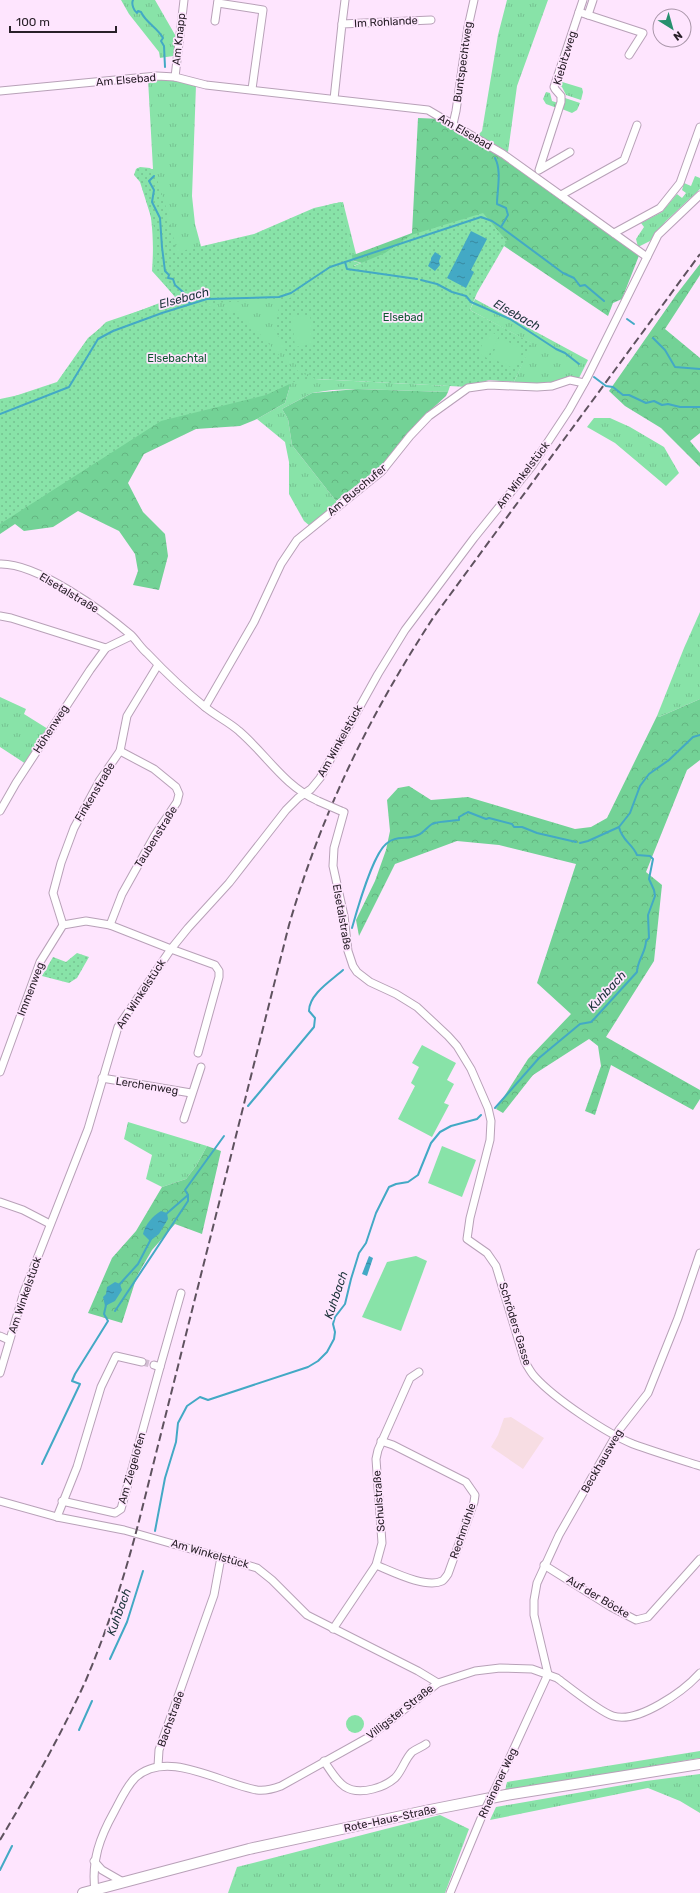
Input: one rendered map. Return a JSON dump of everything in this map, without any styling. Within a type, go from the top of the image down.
[{"type":"main road","name":"Rote-Haus-Straße","points":[[84,1893],[249,1849],[432,1809],[506,1795],[700,1764]]},
{"type":"street","name":"Am Knapp","points":[[175,77],[184,0]]},
{"type":"street","name":"Im Rohlande","points":[[334,99],[345,0]]},
{"type":"street","name":"Buntspechtweg","points":[[453,124],[468,27],[474,0]]},
{"type":"street","name":"Kiebitzweg","points":[[537,173],[561,102],[561,96],[554,87],[583,0]]},
{"type":"street","points":[[588,15],[593,0]]},
{"type":"street","points":[[215,21],[218,1],[263,10],[252,89]]},
{"type":"street","points":[[579,12],[643,34],[629,54]]},
{"type":"street","name":"Im Rohlande","points":[[342,24],[431,20]]},
{"type":"street","name":"Am Elsebad","points":[[0,92],[157,76],[175,77],[206,85],[423,108],[537,173],[560,194],[647,257]]},
{"type":"street","points":[[560,194],[624,160],[637,125]]},
{"type":"street","points":[[614,233],[660,208],[675,190],[680,183],[700,127]]},
{"type":"street","points":[[537,173],[570,152]]},
{"type":"street","name":"Am Winkelstück","points":[[0,1373],[24,1292],[50,1224],[82,1148],[118,1027],[171,949],[188,928],[229,883],[286,810],[320,778],[378,674],[406,630],[470,543],[532,466],[584,383],[658,235],[700,194]]},
{"type":"street","name":"Am Buschufer","points":[[205,707],[254,622],[281,564],[297,540],[382,472],[410,436],[429,416],[468,388],[489,385],[537,387],[552,386],[570,380],[584,383]]},
{"type":"street","name":"Elsetalstraße","points":[[0,564],[14,565],[28,569],[60,586],[92,606],[131,636],[158,664],[205,707],[239,731],[287,782],[304,794],[343,812],[334,848],[333,861],[344,916],[348,951],[352,966],[370,982],[396,994],[417,1007],[448,1036],[457,1046],[471,1069],[488,1108],[491,1121],[490,1140],[470,1218],[467,1239]]},
{"type":"street","points":[[0,616],[11,618],[106,648],[131,636]]},
{"type":"street","name":"Höhenweg","points":[[0,811],[20,777],[106,648]]},
{"type":"street","name":"Finkenstraße","points":[[63,925],[53,893],[61,863],[74,828],[100,780],[120,751],[127,716],[158,664]]},
{"type":"street","name":"Taubenstraße","points":[[110,925],[122,894],[154,835],[177,802],[179,794],[176,787],[154,769],[120,751]]},
{"type":"street","points":[[63,925],[86,921],[110,925],[215,965],[219,971],[219,977],[198,1053]]},
{"type":"street","name":"Immenweg","points":[[0,1072],[40,962],[63,925]]},
{"type":"street","name":"Lerchenweg","points":[[184,1119],[191,1093],[201,1067]]},
{"type":"street","name":"Lerchenweg","points":[[102,1078],[191,1093]]},
{"type":"street","points":[[0,1202],[23,1210],[50,1224]]},
{"type":"street","name":"Schröders Gasse","points":[[467,1239],[477,1244],[487,1253],[496,1266],[525,1362],[530,1371],[544,1385],[616,1436],[634,1444],[700,1466]]},
{"type":"street","name":"Beckhausweg","points":[[548,1674],[534,1615],[536,1583],[559,1535],[619,1430],[642,1403],[656,1375],[700,1253]]},
{"type":"street","name":"Am Ziegelofen","points":[[62,1501],[115,1513],[121,1509],[157,1366],[182,1293]]},
{"type":"street","points":[[0,1336],[9,1340]]},
{"type":"street","points":[[57,1516],[77,1466],[101,1387],[116,1356],[142,1362]]},
{"type":"street","name":"Schulstraße","points":[[333,1629],[376,1565],[382,1543],[376,1459],[381,1441],[410,1378],[419,1372]]},
{"type":"street","name":"Rechmühle","points":[[376,1565],[420,1581],[437,1583],[443,1581],[448,1574],[474,1502],[474,1495],[466,1482],[393,1445],[381,1441]]},
{"type":"street","name":"Am Winkelstück","points":[[0,1501],[57,1516],[124,1530],[252,1566],[263,1572],[307,1614],[333,1629],[438,1682]]},
{"type":"street","name":"Bachstraße","points":[[158,1766],[159,1750],[214,1595],[221,1557]]},
{"type":"street","name":"Auf der Böcke","points":[[544,1565],[611,1607],[636,1620],[648,1616],[700,1559]]},
{"type":"street","name":"Villigster Straße","points":[[158,1766],[204,1773],[257,1790],[271,1789],[281,1786],[369,1737],[438,1682],[475,1671],[500,1668],[532,1669],[548,1674],[557,1678],[614,1717],[629,1716],[663,1703],[676,1695],[699,1675]]},
{"type":"street","name":"Rheinener Weg","points":[[450,1893],[482,1816],[548,1674]]},
{"type":"street","points":[[324,1761],[335,1778],[344,1787],[353,1791],[366,1791],[385,1786],[395,1777],[413,1752],[426,1744]]},
{"type":"street","points":[[95,1890],[94,1861],[104,1829],[128,1787],[143,1771],[158,1766]]},
{"type":"street","points":[[94,1861],[102,1870],[123,1882]]},
{"type":"shaded area","points":[[511,1417],[544,1438],[523,1469],[491,1447],[498,1435],[504,1418]]},
{"type":"green space","points":[[121,0],[155,0],[178,40],[173,64],[173,56],[160,58],[159,52],[129,14]]},
{"type":"green space","points":[[507,0],[548,0],[517,86],[508,152],[478,135],[482,131],[498,35]]},
{"type":"green space","name":"Elsebachtal","points":[[166,78],[196,85],[192,196],[195,224],[202,250],[253,236],[331,204],[343,202],[356,254],[334,256],[361,263],[340,271],[315,379],[450,386],[448,392],[357,389],[332,390],[312,393],[282,409],[288,419],[292,445],[336,501],[336,504],[310,526],[304,521],[289,494],[289,462],[285,442],[257,419],[285,403],[290,386],[0,515],[0,399],[57,387],[85,343],[106,322],[162,303],[179,301],[152,271],[152,222],[145,190],[137,172],[137,168],[153,169],[148,79]]},
{"type":"green space","points":[[559,81],[582,88],[583,92],[581,100],[566,95],[562,87],[558,85]]},
{"type":"green space","points":[[546,92],[550,93],[552,101],[558,103],[557,108],[546,104],[543,99]]},
{"type":"green space","points":[[565,98],[580,103],[577,110],[572,113],[562,109]]},
{"type":"green space","points":[[418,118],[442,119],[559,195],[640,253],[622,299],[613,303],[608,316],[504,246],[383,269],[333,255],[356,254],[412,233]]},
{"type":"green space","name":"Elsebachtal","points":[[140,167],[150,168],[155,173],[166,207],[177,252],[254,234],[314,208],[341,202],[354,266],[385,253],[411,235],[483,213],[507,241],[477,293],[470,310],[532,343],[514,382],[489,380],[468,387],[315,379],[291,361],[274,328],[280,304],[293,296],[282,299],[197,304],[235,312],[256,330],[288,365],[311,378],[294,382],[266,395],[161,421],[0,524],[0,401],[57,382],[88,338],[99,329],[113,321],[175,297],[154,269],[156,233],[140,182],[134,175],[136,169]]},
{"type":"green space","points":[[695,176],[700,178],[700,189],[666,221],[650,241],[638,247],[636,239],[644,227],[641,223],[662,212],[677,194],[682,198],[686,193],[682,190],[684,183],[691,186]]},
{"type":"green space","points":[[700,264],[700,275],[665,329],[700,358],[700,433],[690,441],[700,453],[700,467],[661,428],[625,406],[609,391],[676,295]]},
{"type":"green space","points":[[475,299],[588,360],[579,378],[535,385],[514,382],[531,343],[470,310]]},
{"type":"green space","points":[[310,315],[313,344],[295,347],[292,317]]},
{"type":"green space","points":[[489,331],[499,336],[487,358],[478,353]]},
{"type":"green space","points":[[500,338],[523,349],[515,369],[491,358]]},
{"type":"green space","points":[[288,380],[290,386],[285,403],[257,419],[240,426],[196,429],[144,454],[128,483],[143,512],[165,534],[168,556],[159,590],[133,585],[138,571],[135,554],[119,531],[78,511],[53,527],[24,531],[15,524],[0,534],[0,515],[129,429]]},
{"type":"green space","points":[[357,389],[448,392],[446,396],[421,419],[380,467],[336,501],[292,445],[288,419],[282,409],[312,393]]},
{"type":"green space","points":[[594,418],[610,418],[630,427],[664,447],[679,473],[666,486],[615,443],[587,427]]},
{"type":"green space","points":[[700,612],[700,699],[659,717],[657,716]]},
{"type":"green space","points":[[0,697],[26,709],[24,714],[48,729],[26,764],[0,747]]},
{"type":"green space","points":[[700,699],[700,760],[687,770],[646,872],[662,885],[654,961],[606,1037],[700,1090],[700,1099],[693,1110],[611,1065],[595,1115],[585,1111],[601,1066],[598,1046],[589,1039],[533,1075],[503,1113],[496,1109],[528,1059],[571,1014],[537,983],[576,864],[499,845],[457,841],[395,864],[359,936],[356,920],[375,881],[386,850],[390,831],[387,800],[398,788],[409,786],[431,800],[468,797],[575,829],[591,827],[607,818],[657,716],[659,717]]},
{"type":"green space","points":[[77,953],[89,957],[77,978],[69,983],[42,976],[53,957],[66,962]]},
{"type":"green space","points":[[422,1045],[456,1063],[447,1080],[454,1084],[444,1103],[449,1105],[432,1137],[398,1119],[415,1086],[411,1083],[419,1067],[412,1063]]},
{"type":"green space","points":[[128,1122],[207,1146],[196,1166],[186,1179],[162,1187],[146,1179],[152,1155],[124,1139]]},
{"type":"green space","points":[[207,1146],[221,1151],[202,1234],[175,1224],[152,1250],[137,1276],[122,1323],[88,1313],[112,1258],[136,1231],[162,1187],[186,1179],[196,1166]]},
{"type":"green space","points":[[442,1146],[476,1160],[462,1197],[428,1183]]},
{"type":"green space","points":[[416,1256],[427,1261],[401,1331],[362,1317],[387,1262]]},
{"type":"green space","points":[[355,1715],[361,1718],[364,1724],[361,1730],[355,1733],[349,1730],[346,1724],[349,1718]]},
{"type":"green space","points":[[700,1751],[700,1758],[505,1791],[507,1782]]},
{"type":"green space","points":[[700,1774],[700,1813],[680,1801],[648,1788],[490,1820],[496,1807],[646,1781]]},
{"type":"green space","points":[[440,1815],[469,1829],[445,1893],[228,1893],[237,1867]]},
{"type":"water","points":[[471,231],[487,239],[471,270],[474,272],[466,288],[447,278]]},
{"type":"water","points":[[435,252],[441,256],[439,261],[440,265],[435,271],[428,266]]},
{"type":"water","points":[[161,1211],[167,1213],[168,1219],[159,1234],[150,1241],[143,1234],[144,1230],[155,1215]]},
{"type":"water","points":[[369,1256],[373,1258],[367,1276],[362,1274]]},
{"type":"water","points":[[115,1282],[120,1284],[122,1290],[115,1301],[105,1306],[103,1297],[106,1294],[107,1287]]},
{"type":"waterway","points":[[133,0],[132,2],[136,12],[141,12],[163,38],[161,41],[164,46],[165,67]]},
{"type":"waterway","points":[[495,158],[499,175],[497,204],[506,208],[508,215],[501,227]]},
{"type":"waterway","points":[[154,176],[149,181],[154,190],[152,202],[160,218],[165,271],[169,275],[168,278],[173,279],[175,285],[183,292],[190,304]]},
{"type":"waterway","name":"Elsebach","points":[[0,414],[69,387],[98,339],[113,331],[162,313],[207,299],[279,297],[291,293],[330,267],[481,217],[492,221],[501,227],[563,273],[574,278],[580,286],[585,285],[604,301]]},
{"type":"waterway","name":"Elsebach","points":[[345,262],[347,269],[417,279]]},
{"type":"waterway","name":"Elsebach","points":[[421,280],[437,284],[452,292],[466,296],[471,302],[510,319],[556,349],[565,353],[579,364]]},
{"type":"waterway","points":[[627,319],[634,324]]},
{"type":"waterway","points":[[653,338],[665,350],[675,367],[700,369]]},
{"type":"waterway","name":"Elsebach","points":[[594,377],[606,386],[613,387],[623,395],[629,395],[646,403],[654,401],[662,405],[668,404],[680,407],[700,407]]},
{"type":"waterway","name":"Kuhbach","points":[[495,1108],[539,1058],[580,1024],[591,1022],[637,972],[638,964],[645,949],[646,941],[649,938],[648,915],[655,896],[649,879],[653,859],[650,856],[637,855],[622,836],[619,827],[630,813],[640,786],[649,774],[669,760],[693,737],[700,735]]},
{"type":"waterway","points":[[352,928],[366,883],[381,850],[390,841],[418,835],[432,824],[459,820],[459,817],[468,812],[486,819],[489,818],[512,824],[514,827],[522,827],[537,833],[576,842]]},
{"type":"waterway","points":[[580,843],[619,827]]},
{"type":"waterway","points":[[248,1106],[314,1027],[315,1018],[309,1011],[313,999],[322,988],[343,970]]},
{"type":"waterway","name":"Kuhbach","points":[[155,1531],[165,1478],[176,1442],[178,1423],[187,1406],[200,1397],[208,1400],[308,1367],[318,1361],[327,1352],[334,1339],[335,1332],[333,1324],[335,1317],[345,1304],[359,1253],[366,1243],[376,1213],[389,1187],[408,1182],[418,1175],[431,1143],[440,1132],[451,1126],[477,1119],[481,1115]]},
{"type":"waterway","points":[[165,1215],[188,1195],[185,1190],[224,1136]]},
{"type":"waterway","points":[[115,1311],[188,1201],[188,1195]]},
{"type":"waterway","points":[[118,1286],[138,1264],[151,1239]]},
{"type":"waterway","points":[[42,1464],[80,1384],[72,1381],[75,1374],[108,1321],[104,1314],[106,1305]]},
{"type":"waterway","name":"Kuhbach","points":[[110,1659],[127,1622],[143,1571]]},
{"type":"waterway","name":"Kuhbach","points":[[79,1730],[92,1701]]},
{"type":"waterway","name":"Kuhbach","points":[[0,1870],[12,1846]]},
{"type":"tunnel","points":[[142,1362],[154,1365]]},
{"type":"railway","points":[[0,1840],[45,1761],[76,1701],[102,1641],[116,1601],[139,1521],[289,925],[316,843],[332,804],[349,766],[388,691],[433,618],[700,254]]},
{"type":"park label","name":"Elsebad","points":[[403,317]]}]
